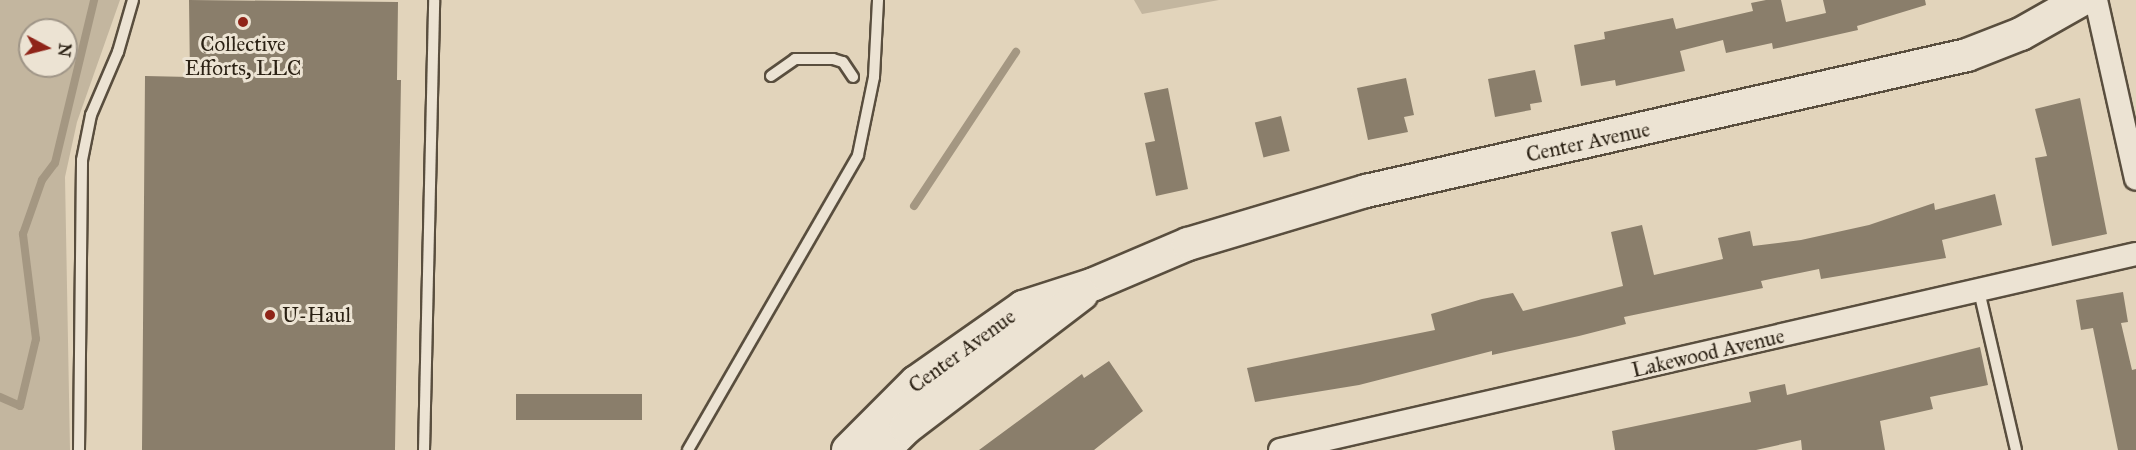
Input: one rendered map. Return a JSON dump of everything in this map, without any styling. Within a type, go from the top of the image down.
[{"type":"street","name":"Center Avenue","points":[[848,450],[916,382],[1023,307],[1095,284],[1199,240],[1366,191],[1967,55],[2021,34],[2081,0]]},
{"type":"street","points":[[2096,0],[2136,179]]},
{"type":"street","name":"Lakewood Avenue","points":[[1280,450],[2136,254]]},
{"type":"street","name":"Center Avenue","points":[[884,450],[906,428],[1036,334],[1095,284]]},
{"type":"lane","points":[[79,450],[82,160],[92,115],[118,52],[133,0]]},
{"type":"lane","points":[[424,450],[434,0]]},
{"type":"lane","points":[[688,450],[858,155],[874,77],[878,0]]},
{"type":"lane","points":[[771,76],[795,59],[833,58],[843,62],[853,77]]},
{"type":"lane","points":[[1979,291],[2016,450]]},
{"type":"shaded area","points":[[0,0],[120,0],[77,122],[65,177],[70,450],[0,450]]},
{"type":"shaded area","points":[[1134,0],[1219,0],[1142,14]]},
{"type":"building","name":"U-Haul","points":[[189,0],[398,2],[397,80],[401,80],[395,450],[142,450],[145,76],[190,77]]},
{"type":"building","points":[[1781,0],[1786,22],[1826,13],[1823,0],[1925,0],[1926,5],[1857,26],[1858,30],[1773,49],[1772,43],[1726,53],[1723,40],[1680,51],[1685,71],[1616,86],[1615,80],[1581,86],[1574,45],[1605,39],[1604,32],[1673,18],[1676,29],[1753,11],[1751,3]]},
{"type":"building","points":[[1535,70],[1542,102],[1530,104],[1531,110],[1495,117],[1488,79]]},
{"type":"building","points":[[1406,78],[1414,115],[1404,117],[1408,132],[1368,140],[1357,88]]},
{"type":"building","points":[[1168,88],[1188,189],[1156,196],[1145,143],[1155,141],[1144,93]]},
{"type":"building","points":[[2080,98],[2107,234],[2052,246],[2035,158],[2047,156],[2035,109]]},
{"type":"building","points":[[1281,116],[1290,151],[1264,157],[1255,123]]},
{"type":"building","points":[[1995,194],[2002,225],[1942,240],[1946,258],[1821,279],[1819,269],[1761,281],[1763,288],[1624,317],[1626,324],[1579,336],[1492,355],[1492,351],[1359,385],[1255,402],[1247,368],[1435,330],[1431,314],[1482,299],[1513,293],[1523,311],[1623,286],[1611,232],[1642,225],[1654,275],[1723,259],[1718,238],[1750,231],[1753,246],[1801,240],[1869,225],[1934,203],[1935,210]]},
{"type":"building","points":[[2123,292],[2128,322],[2121,323],[2132,370],[2136,369],[2136,450],[2118,450],[2093,328],[2081,330],[2076,300]]},
{"type":"building","points":[[1980,347],[1988,385],[1930,397],[1933,409],[1880,421],[1885,450],[1802,450],[1801,440],[1756,450],[1615,450],[1612,431],[1751,402],[1749,392],[1785,384],[1787,395]]},
{"type":"building","points":[[1109,361],[1143,411],[1094,450],[979,450],[1082,374],[1084,378]]},
{"type":"building","points":[[516,394],[642,394],[642,420],[516,420]]},
{"type":"waterway","points":[[0,397],[20,406],[36,339],[23,234],[42,180],[55,163],[94,0]]},
{"type":"waterway","points":[[914,206],[1016,52]]},
{"type":"place","name":"Collective Efforts, LLC","points":[[243,22]]},
{"type":"place","name":"U-Haul","points":[[270,315]]}]
